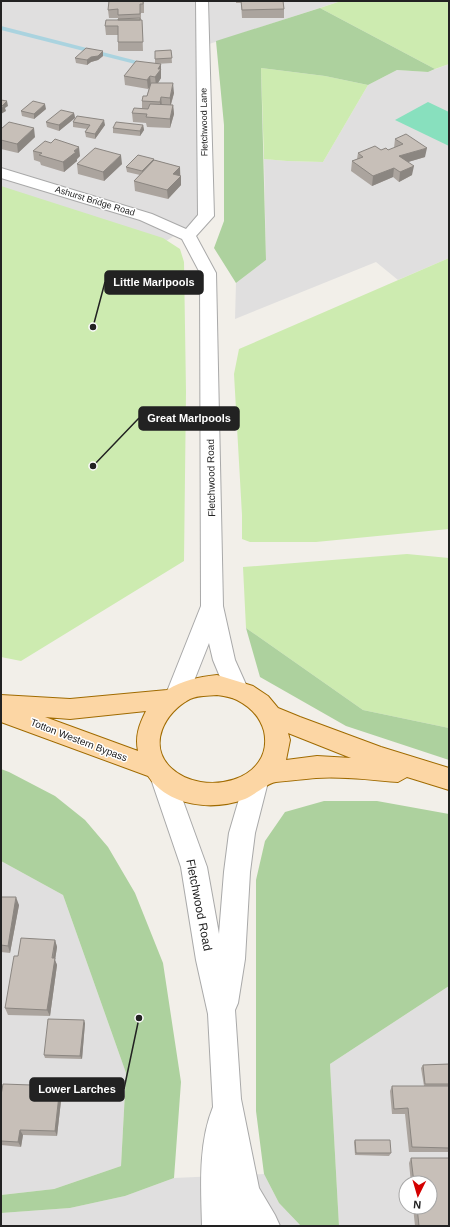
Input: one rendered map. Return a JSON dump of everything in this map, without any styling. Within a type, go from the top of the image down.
[{"type":"main road","points":[[260,778],[271,763],[276,751],[277,738],[275,726],[270,715],[261,704],[250,695],[236,689],[217,686],[197,687],[174,696],[160,708],[152,720],[149,732],[149,751],[159,772],[175,786],[190,792],[207,796],[225,795],[241,790],[260,778],[317,767],[421,772]]},
{"type":"main road","name":"Totton Western Bypass","points":[[1,705],[70,709],[174,696]]},
{"type":"main road","name":"Totton Western Bypass","points":[[1,711],[159,772]]},
{"type":"main road","points":[[270,715],[319,735],[421,772],[449,779]]},
{"type":"street","name":"Fletchwood Lane","points":[[188,236],[206,216],[202,1]]},
{"type":"street","name":"Ashurst Bridge Road","points":[[1,172],[146,217],[188,236]]},
{"type":"street","name":"Fletchwood Road","points":[[188,236],[208,273],[212,606],[224,660],[236,689]]},
{"type":"street","name":"Fletchwood Road","points":[[174,696],[212,606]]},
{"type":"street","name":"Fletchwood Road","points":[[159,772],[194,867],[210,960],[222,1014],[226,1099],[245,1194],[245,1226]]},
{"type":"street","name":"Fletchwood Road","points":[[222,1014],[231,959],[237,872],[242,833],[260,778]]},
{"type":"street","name":"Fletchwood Road","points":[[218,1226],[216,1166],[226,1099]]},
{"type":"street","points":[[245,1194],[264,1226]]},
{"type":"shaded area","points":[[1,1],[341,1],[203,46],[206,216],[166,241],[1,189]]},
{"type":"shaded area","points":[[449,64],[449,258],[398,280],[376,262],[235,319],[236,283],[266,260],[264,159],[323,162],[368,85],[397,70],[428,72]]},
{"type":"shaded area","points":[[1,861],[63,895],[126,1073],[121,1166],[54,1189],[1,1195]]},
{"type":"shaded area","points":[[449,986],[449,1226],[339,1226],[330,1064]]},
{"type":"shaded area","points":[[264,1174],[279,1203],[300,1225],[303,1226],[1,1226],[1,1213],[70,1208],[125,1196],[174,1178]]},
{"type":"green space","points":[[341,1],[449,1],[449,64],[435,69],[320,8]]},
{"type":"green space","points":[[320,8],[435,69],[428,72],[397,70],[368,85],[325,76],[261,68],[266,260],[236,283],[214,248],[224,221],[224,125],[216,41]]},
{"type":"green space","points":[[261,68],[325,76],[368,85],[323,162],[264,159]]},
{"type":"green space","points":[[428,102],[449,112],[449,146],[395,120]]},
{"type":"green space","points":[[1,186],[163,238],[180,249],[184,262],[186,392],[184,561],[21,661],[1,657]]},
{"type":"green space","points":[[449,258],[449,529],[316,542],[250,542],[242,539],[234,374],[239,349]]},
{"type":"green space","points":[[407,554],[449,558],[449,728],[363,710],[246,628],[243,567]]},
{"type":"green space","points":[[246,628],[363,710],[449,728],[449,760],[346,726],[260,677]]},
{"type":"green space","points":[[1,769],[55,796],[85,820],[108,847],[135,893],[163,963],[181,1082],[174,1178],[125,1196],[70,1208],[1,1213],[1,1195],[54,1189],[121,1166],[126,1073],[63,895],[1,861]]},
{"type":"green space","points":[[324,801],[377,801],[449,814],[449,986],[330,1064],[339,1226],[303,1226],[300,1225],[279,1203],[264,1174],[256,1111],[256,880],[265,841],[285,812]]},
{"type":"building","points":[[109,1],[143,1],[143,4],[140,4],[140,14],[118,15],[118,9],[108,10]]},
{"type":"building","points":[[241,1],[283,1],[284,9],[242,10]]},
{"type":"building","points":[[140,18],[140,20],[118,20],[118,19]]},
{"type":"building","points":[[106,20],[142,20],[143,42],[118,42],[118,26],[105,26]]},
{"type":"building","points":[[86,48],[103,51],[98,56],[91,57],[87,60],[75,58]]},
{"type":"building","points":[[171,50],[172,58],[155,59],[155,51]]},
{"type":"building","points":[[136,61],[161,64],[158,69],[161,69],[155,77],[150,76],[147,80],[124,76]]},
{"type":"building","points":[[151,83],[173,83],[170,98],[161,97],[160,102],[142,101],[143,96],[147,96]]},
{"type":"building","points":[[1,100],[7,101],[2,106],[5,106],[1,108]]},
{"type":"building","points":[[33,101],[45,104],[34,114],[21,111]]},
{"type":"building","points":[[150,104],[173,105],[170,119],[146,117],[147,114],[132,113],[134,108],[148,109]]},
{"type":"building","points":[[61,110],[74,113],[59,125],[46,122]]},
{"type":"building","points":[[77,116],[104,120],[95,134],[85,132],[90,125],[73,122]]},
{"type":"building","points":[[9,122],[34,128],[17,144],[1,140],[1,129]]},
{"type":"building","points":[[116,122],[143,125],[140,131],[113,128]]},
{"type":"building","points":[[406,134],[427,148],[399,156],[414,166],[400,172],[394,168],[373,176],[352,161],[363,157],[358,153],[375,146],[381,150],[386,148],[388,150],[403,144],[395,139]]},
{"type":"building","points":[[55,139],[79,147],[74,151],[76,152],[63,162],[39,155],[42,153],[33,151],[45,141],[51,143]]},
{"type":"building","points":[[95,148],[121,155],[103,172],[77,164]]},
{"type":"building","points":[[138,155],[154,159],[142,171],[126,167]]},
{"type":"building","points":[[154,160],[180,167],[173,174],[181,176],[167,190],[134,181]]},
{"type":"building","points":[[1,897],[16,897],[8,946],[1,945]]},
{"type":"building","points":[[21,938],[55,940],[52,958],[55,958],[47,1010],[5,1008],[14,956],[18,956]]},
{"type":"building","points":[[48,1019],[84,1020],[80,1056],[44,1055]]},
{"type":"building","points":[[449,1064],[449,1084],[425,1084],[423,1065]]},
{"type":"building","points":[[3,1084],[60,1086],[55,1131],[20,1130],[18,1142],[1,1141],[1,1095]]},
{"type":"building","points":[[392,1086],[449,1086],[449,1148],[412,1147],[408,1108],[394,1109]]},
{"type":"building","points":[[355,1140],[390,1140],[391,1153],[356,1153]]},
{"type":"building","points":[[411,1158],[449,1158],[449,1226],[419,1226],[418,1215],[438,1215],[438,1175],[413,1175]]},
{"type":"waterway","points":[[1,28],[143,64]]},
{"type":"place","name":"Little Marlpools","points":[[93,327]]},
{"type":"place","name":"Great Marlpools","points":[[93,466]]},
{"type":"place","name":"Lower Larches","points":[[139,1018]]}]
